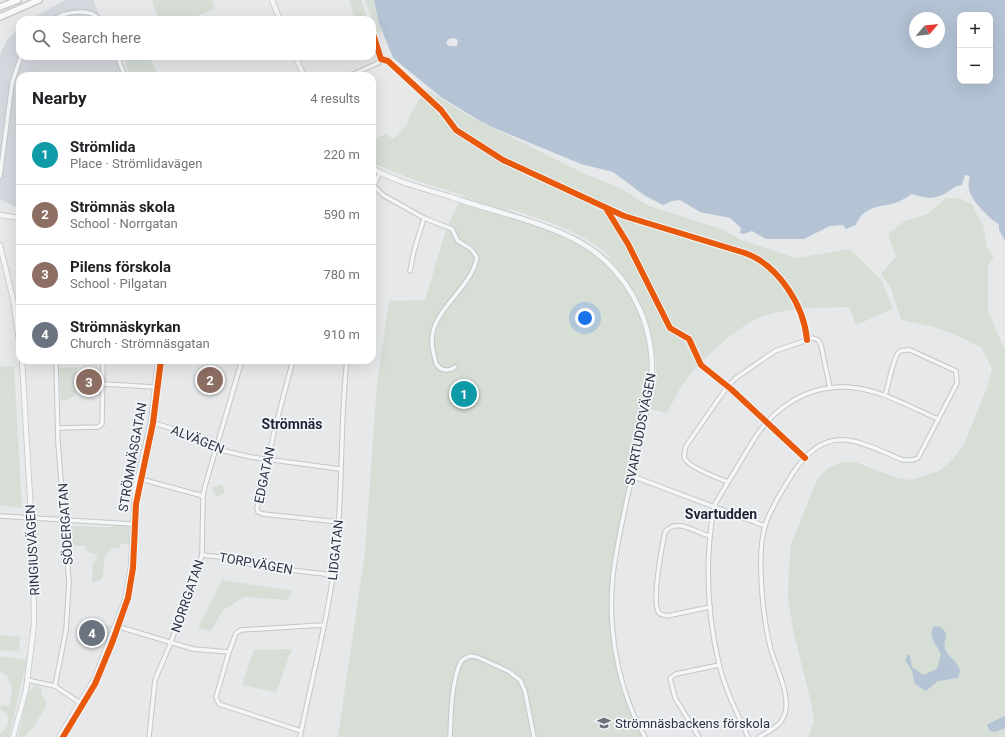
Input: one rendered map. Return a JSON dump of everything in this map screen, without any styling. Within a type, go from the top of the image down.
[{"type":"main road","points":[[0,7],[18,0]]},
{"type":"main road","points":[[0,17],[39,0]]},
{"type":"street","points":[[272,0],[278,16]]},
{"type":"street","points":[[66,16],[75,13],[89,13],[94,16]]},
{"type":"street","points":[[358,72],[378,63],[381,59]]},
{"type":"street","points":[[0,176],[12,83],[20,60]]},
{"type":"street","points":[[119,60],[123,72]]},
{"type":"street","points":[[297,60],[302,72]]},
{"type":"street","name":"SVARTUDDSVÄGEN","points":[[376,170],[564,234],[590,248],[620,276],[630,290],[644,317],[651,350],[652,370],[649,394],[615,558],[612,610],[620,671],[627,694],[645,737]]},
{"type":"street","points":[[376,181],[380,172]]},
{"type":"street","points":[[376,188],[395,202],[424,218],[452,229],[458,241],[471,249],[477,257],[472,271],[442,311],[433,329],[433,351],[437,365],[447,370],[455,367]]},
{"type":"street","points":[[0,215],[16,217]]},
{"type":"street","points":[[410,271],[414,251],[424,218]]},
{"type":"street","points":[[0,245],[16,322]]},
{"type":"street","points":[[728,482],[691,464],[685,459],[684,455],[686,446],[727,387],[736,378],[775,350],[813,338],[818,340],[821,345],[830,388]]},
{"type":"street","points":[[758,737],[779,725],[786,707],[768,636],[764,607],[762,570],[765,526],[777,502],[799,464],[822,444],[841,439],[851,440],[904,460],[913,460],[918,458],[957,383],[956,371],[952,367],[910,350],[902,350],[898,353],[894,362],[885,395]]},
{"type":"street","name":"RINGIUSVÄGEN","points":[[13,737],[27,680],[34,624],[31,518],[22,364]]},
{"type":"street","name":"SÖDERGATAN","points":[[55,686],[66,630],[69,601],[69,582],[58,428],[56,364]]},
{"type":"street","points":[[58,428],[101,426],[104,418],[103,364]]},
{"type":"street","name":"STRÖMNÄSGATAN","points":[[62,736],[100,668],[123,608],[130,578],[133,504],[137,478],[151,422],[158,364]]},
{"type":"street","name":"NORRGATAN","points":[[149,737],[155,680],[171,642],[202,555],[203,496],[241,364]]},
{"type":"street","name":"EDGATAN","points":[[292,364],[267,459],[257,504],[258,512],[263,514],[338,522]]},
{"type":"street","name":"LIDGATAN","points":[[300,737],[333,575],[338,522],[342,408],[347,364]]},
{"type":"street","points":[[104,384],[155,387]]},
{"type":"street","points":[[748,737],[719,665],[710,607],[710,536],[714,506],[728,482],[760,430],[773,414],[804,395],[830,388],[861,388],[885,395],[938,419]]},
{"type":"street","name":"ALVÄGEN","points":[[151,422],[189,434],[201,443],[216,449],[267,459],[340,469]]},
{"type":"street","points":[[632,476],[765,526]]},
{"type":"street","points":[[137,478],[203,496]]},
{"type":"street","points":[[0,516],[132,524]]},
{"type":"street","points":[[710,536],[678,525],[669,527],[665,532],[658,568],[656,603],[658,612],[662,615],[668,616],[710,607]]},
{"type":"street","name":"TORPVÄGEN","points":[[202,555],[230,558],[256,566],[333,575]]},
{"type":"street","points":[[302,731],[219,704],[216,697],[236,633],[241,630],[323,625]]},
{"type":"street","points":[[116,626],[193,649],[229,652]]},
{"type":"street","points":[[450,737],[453,699],[458,671],[461,663],[470,656],[477,657],[508,671],[520,680],[525,691],[534,737]]},
{"type":"street","points":[[699,737],[675,698],[670,678],[676,674],[719,665]]},
{"type":"street","points":[[27,680],[55,686],[80,703]]},
{"type":"shaded area","points":[[65,0],[93,0],[99,16],[37,16]]},
{"type":"shaded area","points":[[212,0],[215,9],[197,16],[158,16],[152,1]]},
{"type":"shaded area","points":[[349,0],[361,0],[367,16],[354,16]]},
{"type":"shaded area","points":[[365,0],[377,0],[385,31],[377,32],[376,16],[371,16]]},
{"type":"shaded area","points":[[16,32],[16,60],[117,60],[121,72],[16,72],[16,207],[0,199],[0,55],[7,40]]},
{"type":"shaded area","points":[[124,60],[151,60],[157,72],[129,72]]},
{"type":"shaded area","points":[[426,89],[469,116],[585,174],[620,188],[649,206],[724,230],[741,240],[796,258],[850,249],[882,281],[893,309],[856,325],[849,307],[789,310],[766,315],[756,319],[737,331],[706,357],[683,384],[667,413],[649,409],[656,373],[655,354],[649,395],[617,545],[611,599],[614,644],[622,676],[634,710],[647,737],[338,737],[365,552],[377,384],[389,301],[425,300],[446,230],[462,196],[474,199],[412,179],[376,165],[376,138],[386,134],[393,139],[407,125],[410,115]],"holes":[[[500,207],[528,215],[577,234],[591,242],[612,260],[579,237]]]},
{"type":"shaded area","points":[[946,198],[959,198],[972,204],[976,214],[983,224],[987,248],[994,256],[988,265],[988,310],[1003,347],[1005,346],[1005,737],[808,737],[814,722],[812,707],[793,629],[788,599],[789,568],[791,544],[817,480],[827,469],[841,462],[855,462],[897,478],[911,480],[939,471],[954,458],[964,444],[987,388],[992,369],[982,348],[961,337],[934,327],[901,320],[891,288],[881,274],[896,257],[888,234],[905,221],[928,214]]},
{"type":"shaded area","points":[[0,366],[14,367],[22,508],[0,505]]},
{"type":"shaded area","points":[[77,367],[76,394],[70,399],[61,401],[59,368]]},
{"type":"shaded area","points":[[222,484],[225,493],[216,497],[212,488]]},
{"type":"shaded area","points":[[114,524],[129,525],[130,543],[120,544],[120,548],[111,548],[105,557],[102,580],[92,582],[93,563],[97,559],[97,555],[86,551],[85,546],[70,546],[70,526],[111,527]]},
{"type":"shaded area","points":[[222,580],[292,591],[288,600],[244,597],[222,611],[211,631],[198,628]]},
{"type":"shaded area","points":[[105,625],[114,626],[109,640],[104,639]]},
{"type":"shaded area","points":[[0,635],[20,637],[19,651],[0,650]]},
{"type":"shaded area","points":[[292,649],[276,692],[242,685],[254,650]]},
{"type":"shaded area","points":[[0,656],[27,660],[9,737],[0,737],[0,734],[5,729],[8,721],[6,712],[0,709],[1,705],[9,706],[12,688],[7,679],[8,676],[0,672]]},
{"type":"shaded area","points":[[34,686],[41,687],[42,691],[40,694],[46,700],[47,704],[35,725],[24,737],[18,737],[28,693]]},
{"type":"water","points":[[374,0],[1005,0],[1005,241],[999,230],[999,224],[986,214],[973,198],[969,187],[970,176],[965,175],[962,185],[955,187],[942,195],[929,198],[912,194],[895,203],[872,208],[863,214],[856,225],[846,229],[843,225],[830,226],[804,239],[766,239],[752,231],[744,234],[740,233],[741,228],[730,218],[700,212],[680,200],[672,201],[663,205],[644,195],[613,172],[581,164],[480,121],[441,97],[393,58],[379,23]],"holes":[[[454,38],[458,40],[457,46],[450,46],[446,44],[448,39]]]},
{"type":"water","points":[[934,626],[938,626],[945,632],[945,648],[948,654],[958,665],[960,671],[958,678],[938,681],[926,691],[915,684],[912,671],[905,660],[908,655],[910,655],[912,667],[923,675],[937,669],[941,654],[932,637],[932,630]]},
{"type":"water","points":[[1005,716],[1005,728],[995,732],[990,731],[987,726],[988,724]]},
{"type":"cycle path","points":[[376,43],[381,59],[388,61],[441,110],[456,130],[503,160],[624,216],[745,253],[757,259],[778,277],[795,300],[801,313],[807,340]]},
{"type":"cycle path","points":[[607,210],[628,244],[670,328],[689,339],[701,365],[731,389],[805,458]]},
{"type":"cycle path","points":[[63,737],[95,684],[128,598],[133,568],[136,504],[153,423],[160,364]]},
{"type":"place","name":"Strömnäs skola","points":[[210,380]]},
{"type":"place","name":"Pilens förskola","points":[[89,382]]},
{"type":"place","name":"Strömlida","points":[[464,394]]},
{"type":"place","name":"Strömnäskyrkan","points":[[92,633]]},
{"type":"place","name":"Strömnäsbackens förskola","points":[[604,723]]},
{"type":"district","name":"Strömnäs","points":[[292,424]]},
{"type":"district","name":"Svartudden","points":[[721,514]]}]
